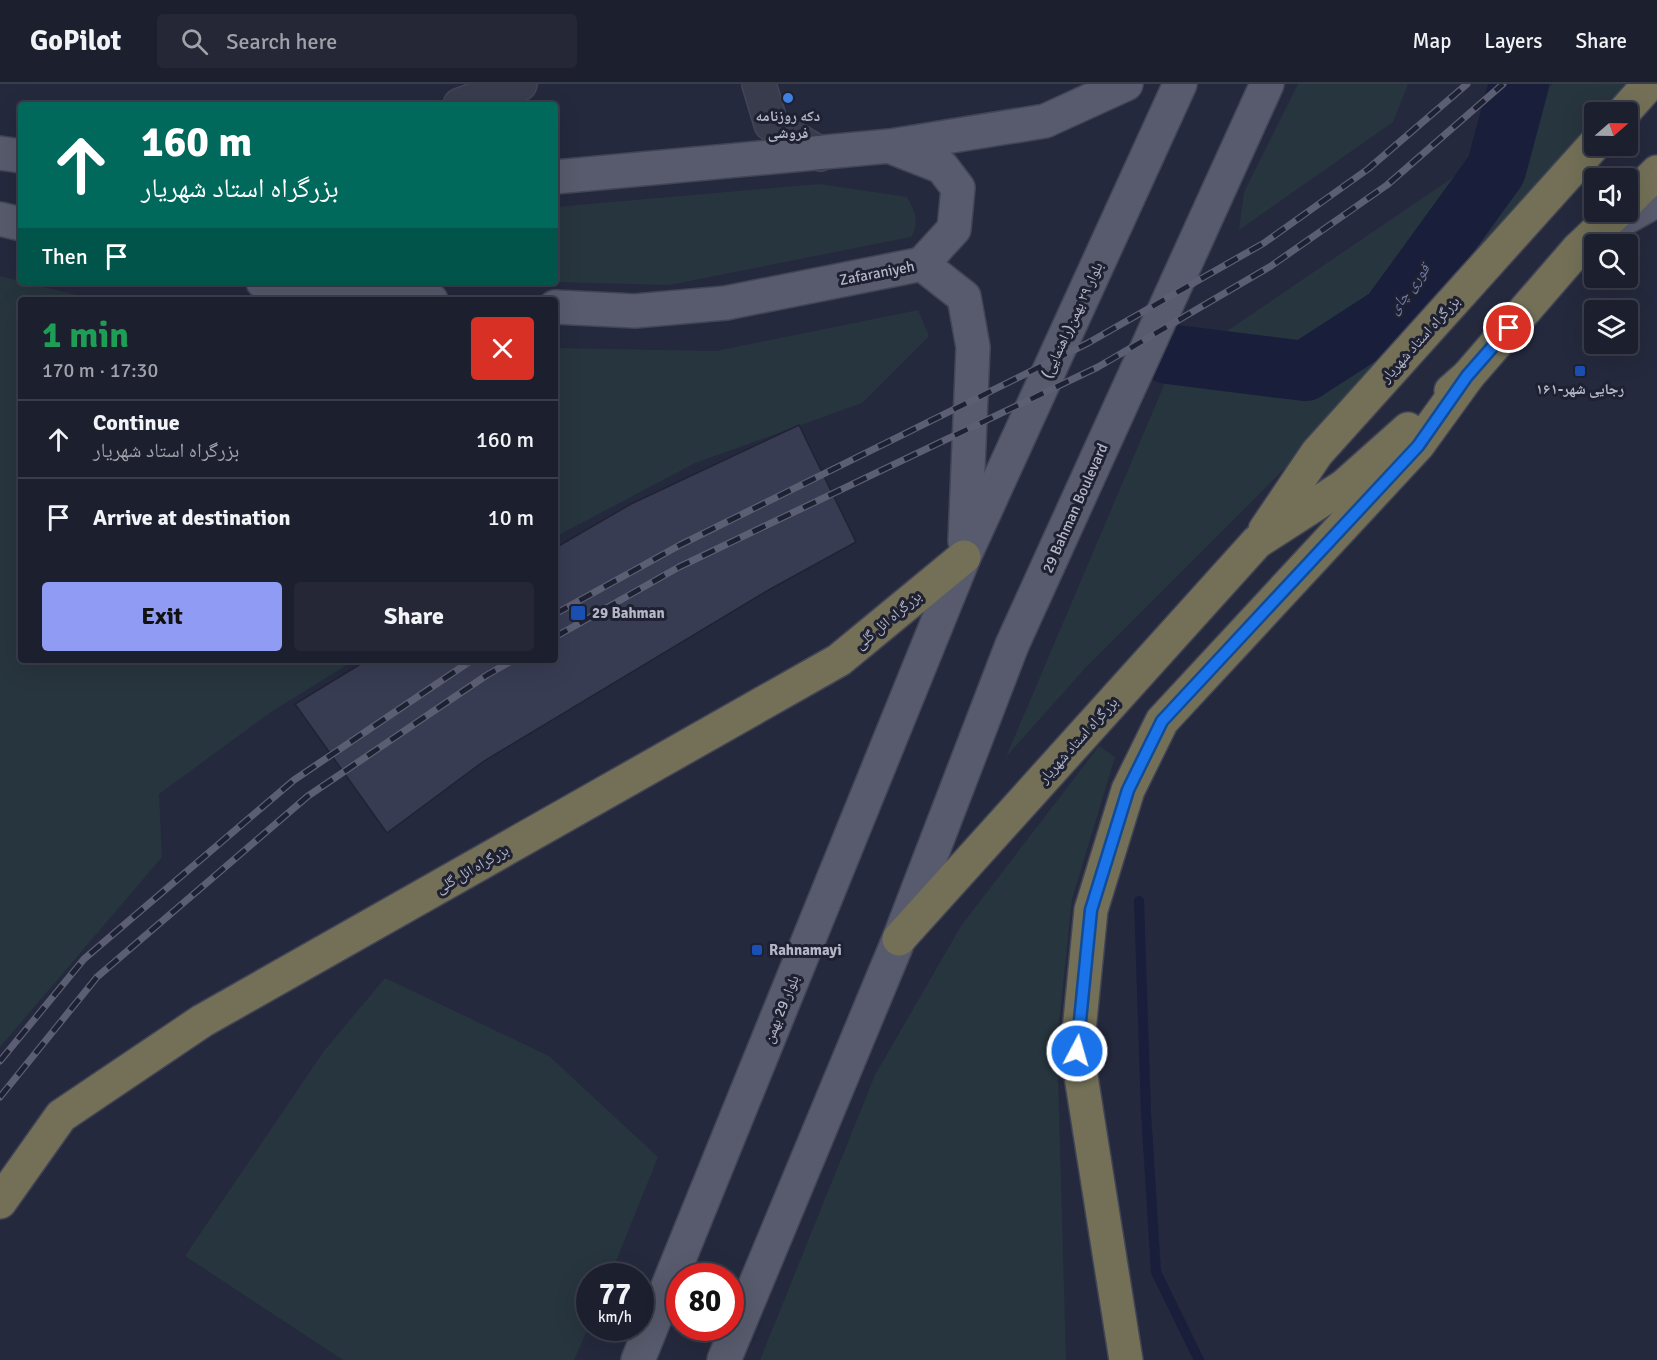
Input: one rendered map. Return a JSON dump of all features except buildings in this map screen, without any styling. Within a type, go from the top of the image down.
[{"type":"highway","points":[[1633,102],[1649,84]]},
{"type":"highway","name":"بزرگراه استاد شهریار","points":[[898,939],[1257,542],[1317,453],[1584,156]]},
{"type":"highway","points":[[1638,191],[1657,172]]},
{"type":"highway","name":"بزرگراه استاد شهریار","points":[[1594,234],[1607,222]]},
{"type":"highway","name":"بزرگراه استاد شهریار","points":[[1257,542],[1344,486],[1467,376],[1584,245]]},
{"type":"highway","points":[[1126,1360],[1077,1051],[1091,910],[1128,790],[1162,721],[1418,446],[1467,376]]},
{"type":"highway","name":"بزرگراه ائل گلی","points":[[0,1202],[61,1116],[202,1021],[839,660],[964,557]]},
{"type":"main road","points":[[558,177],[890,146],[1045,121],[1126,84]]},
{"type":"main road","name":"بلوار ٢٩ بهمن(راهنمایی)","points":[[964,557],[1180,84]]},
{"type":"main road","name":"29 Bahman Boulevard","points":[[898,939],[1012,645],[1267,84]]},
{"type":"main road","points":[[890,146],[942,167],[958,188],[954,229],[922,264]]},
{"type":"main road","points":[[0,153],[18,156]]},
{"type":"main road","points":[[1596,234],[1657,200]]},
{"type":"main road","points":[[0,219],[18,223]]},
{"type":"main road","name":"Zafaraniyeh","points":[[558,307],[635,311],[726,303],[922,264],[964,297],[973,347],[964,557]]},
{"type":"main road","points":[[282,285],[372,297]]},
{"type":"main road","name":"بلوار 29 بهمن","points":[[638,1360],[964,557]]},
{"type":"main road","points":[[724,1360],[898,939]]},
{"type":"street","points":[[469,102],[520,84]]},
{"type":"street","points":[[759,84],[771,124],[820,153]]},
{"type":"shaded area","points":[[1298,84],[1408,84],[1393,122],[1239,230],[1244,192]]},
{"type":"shaded area","points":[[1553,84],[1647,84],[1630,102],[1584,102],[1584,151],[1333,420],[1087,666],[1006,757],[1179,350],[1230,329],[1455,176]]},
{"type":"shaded area","points":[[819,184],[907,197],[916,221],[911,237],[669,285],[558,282],[558,207]]},
{"type":"shaded area","points":[[0,276],[18,280],[18,285],[36,285],[84,297],[18,297],[18,663],[350,663],[271,712],[159,794],[162,857],[0,1047]]},
{"type":"shaded area","points":[[918,310],[929,336],[862,403],[695,463],[558,535],[558,348],[716,351]]},
{"type":"shaded area","points":[[1099,746],[1115,757],[1072,899],[1057,1042],[1066,1360],[760,1360],[875,1075],[961,926]]},
{"type":"shaded area","points":[[385,978],[549,1056],[658,1157],[615,1263],[576,1263],[576,1341],[582,1341],[574,1360],[343,1360],[185,1256],[324,1051]]},
{"type":"waterway","name":"قوری چای","points":[[1168,354],[1305,371],[1390,316],[1496,170],[1519,84]]},
{"type":"waterway","points":[[1139,901],[1146,1112],[1156,1272],[1199,1360]]},
{"type":"railway","points":[[558,612],[680,545],[1088,343],[1264,243],[1368,169],[1467,84]]},
{"type":"railway","points":[[558,635],[679,567],[1098,367],[1271,266],[1387,185],[1503,84]]},
{"type":"railway","points":[[0,1061],[84,959],[294,780],[468,663]]},
{"type":"railway","points":[[0,1097],[97,977],[308,796],[508,663]]},
{"type":"place","name":"دکه روزنامه فروشی","points":[[788,98]]},
{"type":"place","name":"۱۶۱-رجایی شهر","points":[[1580,371]]},
{"type":"place","name":"29 Bahman","points":[[578,613]]},
{"type":"place","name":"Rahnamayi","points":[[757,950]]},
{"type":"route","points":[[1077,1051],[1091,910],[1128,790],[1162,721],[1418,446],[1467,376],[1509,328]]}]
